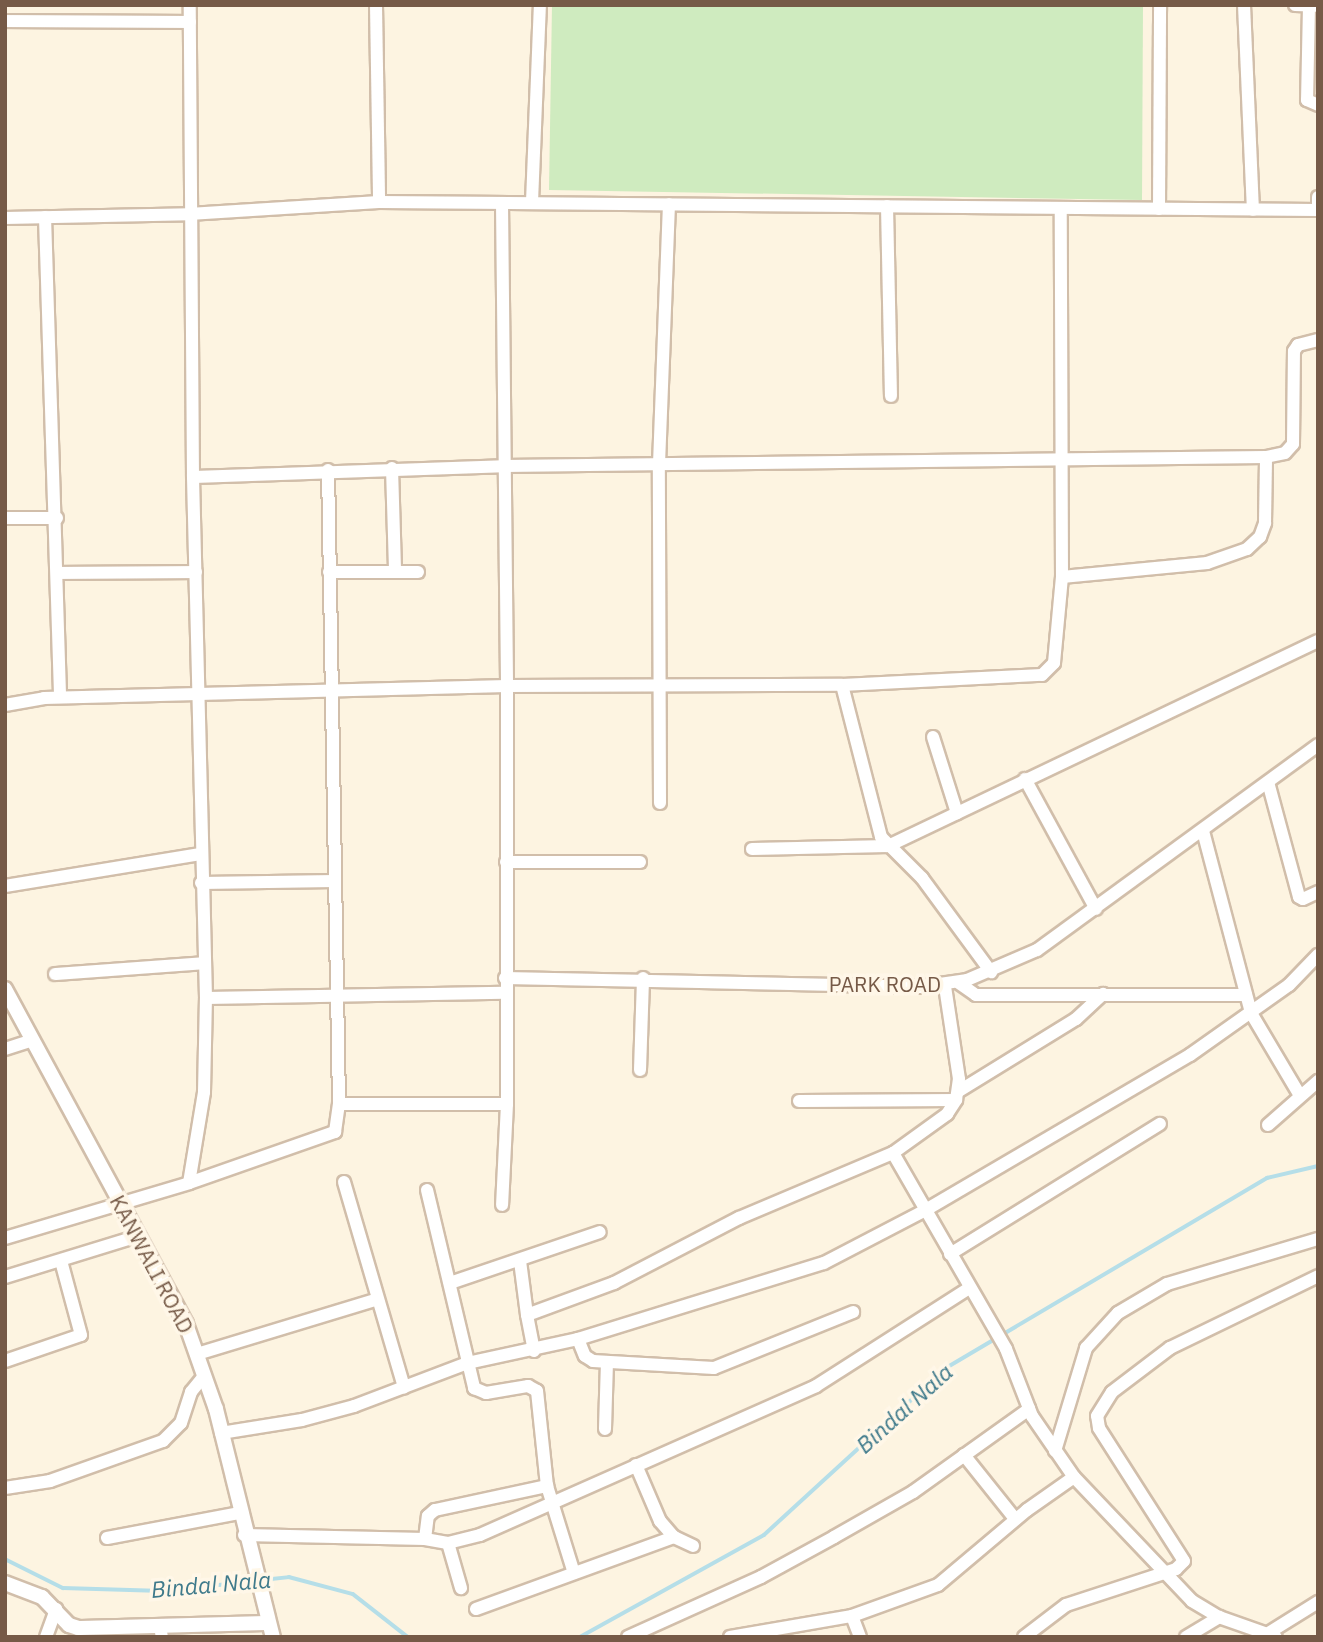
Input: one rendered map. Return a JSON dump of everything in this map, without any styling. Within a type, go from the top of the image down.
[{"type":"street","points":[[189,1183],[204,1092],[206,998],[200,854],[200,695],[193,477],[189,214],[190,5]]},
{"type":"street","points":[[376,5],[379,202]]},
{"type":"street","points":[[532,202],[540,5]]},
{"type":"street","points":[[1159,209],[1160,5]]},
{"type":"street","points":[[1244,5],[1253,210]]},
{"type":"street","points":[[1295,5],[1318,6]]},
{"type":"street","points":[[1309,6],[1307,100],[1318,105]]},
{"type":"street","points":[[5,21],[190,22]]},
{"type":"street","points":[[5,218],[189,214],[379,202],[1318,210],[1318,197]]},
{"type":"street","points":[[502,203],[507,686],[504,993],[507,1104],[502,1205]]},
{"type":"street","points":[[660,803],[659,464],[669,204]]},
{"type":"street","points":[[887,206],[891,396]]},
{"type":"street","points":[[5,705],[60,697],[507,686],[842,685],[1042,675],[1054,663],[1062,577],[1061,208]]},
{"type":"street","points":[[46,217],[57,517],[60,697]]},
{"type":"street","points":[[193,477],[392,468],[1266,457],[1285,453],[1293,444],[1294,351],[1298,345],[1318,340]]},
{"type":"street","points":[[1062,577],[1207,563],[1247,549],[1260,537],[1265,523],[1266,457]]},
{"type":"street","points":[[392,468],[395,572]]},
{"type":"street","points":[[5,1238],[189,1183],[331,1136],[339,1104],[328,470]]},
{"type":"street","points":[[5,518],[57,517]]},
{"type":"street","points":[[58,573],[195,572]]},
{"type":"street","points":[[330,572],[418,572]]},
{"type":"street","points":[[752,849],[888,846],[1318,640]]},
{"type":"street","points":[[842,685],[874,819],[888,846],[922,878],[991,972]]},
{"type":"street","points":[[933,737],[957,813]]},
{"type":"street","name":"PARK ROAD","points":[[505,978],[643,978],[945,986],[959,983],[991,972],[1037,950],[1318,745]]},
{"type":"street","points":[[1026,779],[1096,909]]},
{"type":"street","points":[[1268,782],[1299,897],[1303,899],[1318,892]]},
{"type":"street","points":[[1203,831],[1251,1013],[1299,1094]]},
{"type":"street","points":[[5,886],[200,854]]},
{"type":"street","points":[[506,862],[639,862]]},
{"type":"street","points":[[201,883],[335,881]]},
{"type":"street","points":[[221,1433],[302,1420],[404,1387],[467,1363],[534,1351],[578,1339],[824,1263],[924,1211],[1143,1084],[1289,985],[1318,955]]},
{"type":"street","points":[[55,974],[204,963]]},
{"type":"street","points":[[640,1070],[643,978]]},
{"type":"street","points":[[959,983],[976,995],[1246,995]]},
{"type":"street","points":[[945,986],[958,1096]]},
{"type":"street","name":"KANWALI ROAD","points":[[5,989],[9,1006],[33,1040],[186,1324],[221,1433],[244,1535],[271,1630]]},
{"type":"street","points":[[206,998],[504,993]]},
{"type":"street","points":[[527,1315],[614,1283],[739,1218],[892,1153],[947,1114],[958,1096],[1076,1019],[1103,994]]},
{"type":"street","points":[[5,1049],[33,1040]]},
{"type":"street","points":[[1268,1125],[1299,1094],[1318,1081]]},
{"type":"street","points":[[799,1101],[958,1096]]},
{"type":"street","points":[[339,1104],[507,1104]]},
{"type":"street","points":[[950,1254],[1160,1124]]},
{"type":"street","points":[[892,1153],[1006,1349],[1028,1409],[1074,1477],[1168,1572],[1192,1601],[1219,1617],[1273,1634],[1318,1602]]},
{"type":"street","points":[[344,1182],[375,1300],[404,1387]]},
{"type":"street","points":[[427,1190],[467,1363],[477,1391],[528,1386],[537,1391],[547,1486],[574,1573]]},
{"type":"street","points":[[450,1283],[600,1232]]},
{"type":"street","points":[[5,1277],[138,1236]]},
{"type":"street","points":[[1055,1451],[1086,1348],[1118,1313],[1167,1284],[1318,1240]]},
{"type":"street","points":[[5,1361],[81,1335],[61,1261]]},
{"type":"street","points":[[520,1261],[534,1351]]},
{"type":"street","points":[[1024,1637],[1066,1605],[1181,1566],[1182,1553],[1099,1428],[1101,1406],[1150,1359],[1318,1276]]},
{"type":"street","points":[[244,1535],[425,1539],[448,1543],[552,1506],[636,1465],[816,1387],[969,1288]]},
{"type":"street","points":[[197,1353],[375,1300]]},
{"type":"street","points":[[578,1339],[589,1360],[714,1368],[853,1312]]},
{"type":"street","points":[[605,1429],[607,1362]]},
{"type":"street","points":[[5,1488],[50,1481],[163,1441],[181,1423],[191,1392],[204,1376]]},
{"type":"street","points":[[628,1637],[798,1557],[913,1492],[1028,1409]]},
{"type":"street","points":[[964,1455],[1015,1520]]},
{"type":"street","points":[[636,1465],[660,1521],[674,1537],[693,1546]]},
{"type":"street","points":[[730,1637],[852,1616],[938,1585],[1015,1520],[1074,1477]]},
{"type":"street","points":[[425,1539],[428,1516],[435,1510],[547,1486]]},
{"type":"street","points":[[107,1538],[239,1513]]},
{"type":"street","points":[[476,1609],[674,1537]]},
{"type":"street","points":[[448,1543],[461,1588]]},
{"type":"street","points":[[5,1583],[42,1597],[55,1609],[70,1631],[271,1630]]},
{"type":"street","points":[[46,1637],[55,1609]]},
{"type":"street","points":[[852,1616],[860,1637]]},
{"type":"street","points":[[1186,1637],[1219,1617]]},
{"type":"green space","points":[[552,5],[1143,5],[1142,200],[549,190]]},
{"type":"waterway","name":"Bindal Nala","points":[[580,1637],[764,1535],[946,1368],[1267,1178],[1318,1166]]},
{"type":"waterway","name":"Bindal Nala","points":[[5,1559],[63,1588],[163,1591],[255,1581]]},
{"type":"waterway","name":"Bindal Nala","points":[[262,1580],[289,1577],[353,1594],[408,1637]]}]
